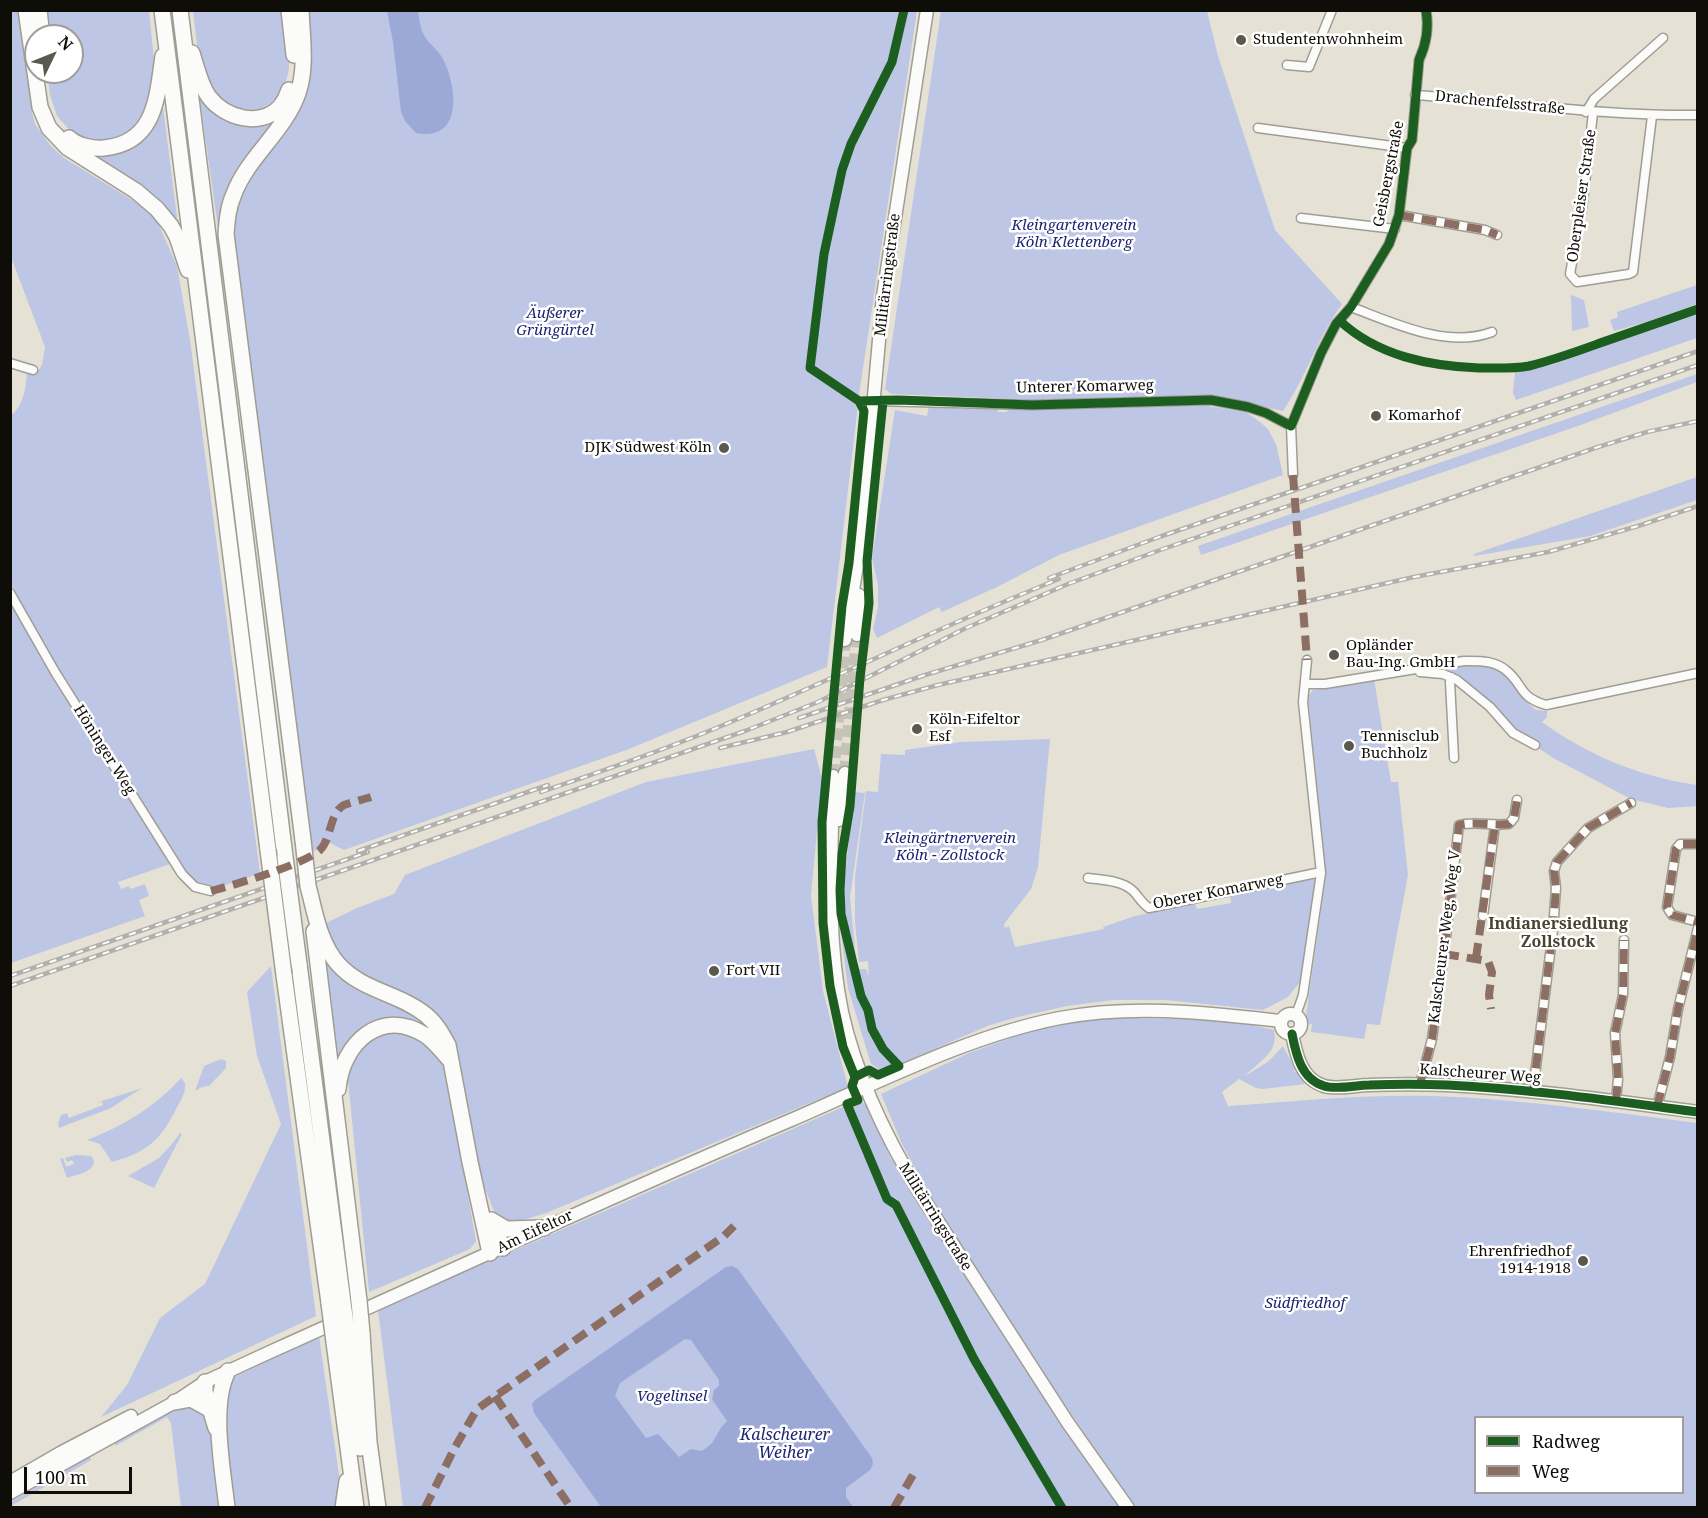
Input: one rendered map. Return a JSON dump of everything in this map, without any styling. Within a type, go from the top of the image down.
[{"type":"highway","points":[[26,10],[40,107],[49,128],[68,148],[136,191],[164,217],[177,237],[198,301]]},
{"type":"highway","points":[[162,10],[284,975],[344,1302]]},
{"type":"highway","points":[[180,11],[202,84],[209,98],[221,110],[236,117],[252,119],[268,115],[279,108],[290,89],[295,63],[289,10]]},
{"type":"highway","points":[[301,10],[303,62],[298,92],[286,117],[234,192],[226,234],[336,1113],[344,1302]]},
{"type":"highway","points":[[180,11],[285,857],[344,1302],[352,1391],[368,1508]]},
{"type":"highway","points":[[44,84],[53,119],[62,132],[73,141],[85,146],[97,149],[116,147],[132,140],[148,124],[155,108],[166,36]]},
{"type":"highway","points":[[235,453],[272,603]]},
{"type":"highway","points":[[308,886],[324,943],[337,963],[355,979],[426,1015],[438,1028],[448,1045],[478,1200],[496,1250]]},
{"type":"highway","points":[[336,1113],[342,1064],[351,1047],[361,1037],[378,1029],[395,1026],[411,1028],[433,1041],[452,1063]]},
{"type":"highway","points":[[478,1200],[491,1220],[496,1250]]},
{"type":"highway","points":[[491,1220],[506,1229],[544,1228]]},
{"type":"highway","points":[[348,1337],[369,1442],[378,1508]]},
{"type":"highway","points":[[343,1508],[349,1460],[348,1337]]},
{"type":"highway","points":[[214,1407],[228,1371]]},
{"type":"highway","points":[[205,1382],[213,1387],[227,1505]]},
{"type":"highway","points":[[175,1402],[191,1399],[214,1407]]},
{"type":"highway","points":[[349,1460],[356,1508]]},
{"type":"main road","name":"Militärringstraße","points":[[851,637],[883,296],[927,10]]},
{"type":"main road","name":"Militärringstraße","points":[[839,774],[831,890],[836,976],[843,1013],[867,1087],[899,1158],[921,1195],[1068,1423],[1128,1508]]},
{"type":"main road","points":[[867,1087],[1000,1033],[1062,1018],[1107,1012],[1164,1010],[1281,1022]]},
{"type":"main road","points":[[1287,1014],[1296,1015],[1301,1026],[1296,1033],[1292,1034],[1282,1029],[1281,1022],[1287,1014]]},
{"type":"main road","name":"Kalscheurer Weg","points":[[1292,1034],[1296,1054],[1302,1068],[1311,1080],[1324,1086],[1420,1084],[1533,1091],[1698,1112]]},
{"type":"main road","name":"Am Eifeltor","points":[[10,1493],[228,1371],[667,1172],[867,1087]]},
{"type":"main road","name":"Am Eifeltor","points":[[10,1482],[192,1384],[205,1382]]},
{"type":"street","points":[[1287,65],[1308,67],[1332,10]]},
{"type":"street","name":"Geisbergstraße","points":[[1291,426],[1321,353],[1336,324],[1351,307],[1383,256],[1395,229],[1399,215],[1407,148],[1412,140],[1416,112],[1415,95],[1419,60],[1424,48],[1428,21],[1426,10]]},
{"type":"street","name":"Drachenfelsstraße","points":[[1589,112],[1594,99],[1663,38]]},
{"type":"street","name":"Drachenfelsstraße","points":[[1415,95],[1589,112],[1652,116],[1698,115]]},
{"type":"street","name":"Oberpleiser Straße","points":[[1589,112],[1583,201],[1570,274],[1577,282],[1633,272],[1652,116]]},
{"type":"street","points":[[1258,128],[1407,148]]},
{"type":"street","points":[[1399,215],[1485,230],[1497,235]]},
{"type":"street","points":[[1301,218],[1395,229]]},
{"type":"street","points":[[1351,307],[1422,332],[1453,338],[1470,338],[1492,332]]},
{"type":"street","points":[[10,363],[33,370]]},
{"type":"street","name":"Unterer Komarweg","points":[[874,401],[1032,405],[1211,400],[1248,407],[1291,426]]},
{"type":"street","points":[[1291,426],[1293,475]]},
{"type":"street","name":"Höninger Weg","points":[[10,593],[61,682],[182,874],[195,887],[211,891]]},
{"type":"street","points":[[1296,1015],[1303,995],[1321,872],[1303,702],[1307,660]]},
{"type":"street","points":[[1305,684],[1325,684],[1482,660],[1497,664],[1509,672],[1526,695],[1535,702],[1546,705],[1698,673]]},
{"type":"street","points":[[1418,670],[1420,673],[1443,674],[1451,677],[1490,707],[1513,734],[1534,745]]},
{"type":"street","points":[[1451,677],[1449,682],[1454,758]]},
{"type":"street","points":[[1483,916],[1495,825],[1509,824],[1514,818],[1517,800]]},
{"type":"street","points":[[1533,1091],[1553,930],[1556,888],[1554,871],[1557,862],[1588,828],[1631,803]]},
{"type":"street","name":"Kalscheurer Weg, Weg V","points":[[1420,1084],[1432,1039],[1459,825],[1467,823],[1495,825]]},
{"type":"street","points":[[1698,844],[1680,843],[1676,849],[1667,907],[1672,915],[1698,922]]},
{"type":"street","name":"Oberer Komarweg","points":[[1088,878],[1110,880],[1125,885],[1132,890],[1143,905],[1149,908],[1321,872]]},
{"type":"street","points":[[1657,1107],[1698,928]]},
{"type":"street","points":[[1616,1101],[1618,1079],[1615,1033],[1623,995],[1624,940]]},
{"type":"green space","points":[[18,10],[24,54],[24,84],[28,84],[35,124],[50,145],[64,158],[147,210],[158,223],[177,266],[190,340],[260,873],[233,883],[207,885],[188,878],[83,711],[19,602],[11,584],[10,416],[21,402],[27,373],[35,375],[42,365],[45,347],[11,257],[10,11]]},
{"type":"green space","points":[[46,11],[149,11],[155,69],[154,89],[143,120],[125,136],[94,143],[73,134],[57,116],[49,84],[84,84],[84,24],[48,24]]},
{"type":"green space","points":[[193,11],[284,11],[289,66],[285,83],[276,98],[262,108],[254,110],[234,106],[215,93],[201,66]]},
{"type":"green space","name":"Äußerer Grüngürtel","points":[[308,11],[917,11],[860,388],[827,667],[629,749],[344,850],[324,840],[320,847],[312,853],[279,603],[278,574],[274,574],[230,232],[244,183],[304,100],[309,81]]},
{"type":"green space","name":"Kleingartenverein Köln Klettenberg","points":[[941,11],[1207,11],[1218,56],[1275,230],[1342,304],[1283,411],[1212,396],[1034,400],[891,394],[885,389]]},
{"type":"green space","points":[[199,93],[208,103],[271,119],[275,125],[219,235]]},
{"type":"green space","points":[[162,99],[178,225],[97,162],[98,155],[114,153]]},
{"type":"green space","points":[[1697,285],[1697,304],[1614,331],[1610,320],[1618,317],[1617,312]]},
{"type":"green space","points":[[1571,295],[1584,300],[1589,327],[1572,331]]},
{"type":"green space","points":[[1697,313],[1697,338],[1516,400],[1513,393],[1515,372],[1552,365]]},
{"type":"green space","points":[[1697,374],[1697,382],[1578,426],[1201,555],[1198,546]]},
{"type":"green space","points":[[1194,404],[1246,412],[1260,422],[1268,429],[1276,444],[1283,475],[1059,555],[997,587],[942,612],[939,607],[877,638],[873,629],[878,608],[878,585],[872,558],[895,410],[927,416],[929,406],[965,409],[967,407],[998,408],[998,412],[1006,412],[1011,408],[1115,406],[1117,408],[1192,406]]},
{"type":"green space","points":[[1697,477],[1697,500],[1590,536],[1474,556],[1474,554]]},
{"type":"green space","points":[[10,600],[173,863],[118,882],[121,889],[129,886],[130,889],[145,884],[149,896],[139,900],[145,916],[11,963]]},
{"type":"green space","points":[[1477,664],[1496,669],[1503,674],[1531,706],[1536,710],[1547,711],[1547,717],[1542,722],[1578,745],[1636,771],[1697,785],[1697,806],[1668,808],[1631,799],[1555,759],[1512,731],[1484,699],[1433,669]]},
{"type":"green space","points":[[1374,679],[1391,782],[1398,782],[1408,875],[1380,1025],[1367,1024],[1364,1039],[1311,1032],[1312,1024],[1305,1023],[1326,876],[1308,696],[1313,690]]},
{"type":"green space","name":"Kleingärtnerverein Köln - Zollstock","points":[[1050,739],[1038,867],[1031,889],[1004,924],[1005,928],[1009,926],[1015,947],[1104,929],[1103,927],[1135,916],[1195,903],[1197,909],[1231,903],[1230,894],[1311,876],[1316,883],[1300,982],[1288,997],[1263,1010],[1166,1000],[1113,1000],[1067,1006],[990,1025],[901,1063],[879,1069],[871,1064],[848,988],[841,933],[847,931],[843,894],[854,792],[865,793],[850,897],[857,969],[866,969],[869,976],[868,961],[859,962],[855,922],[855,877],[866,791],[878,792],[881,754],[905,755],[905,750],[961,742]]},
{"type":"green space","points":[[814,749],[822,778],[811,895],[823,991],[848,1087],[546,1213],[511,1224],[496,1216],[480,1176],[459,1062],[451,1039],[362,977],[344,961],[324,924],[394,894],[405,875],[646,782]]},
{"type":"green space","points":[[322,950],[395,1004],[421,1019],[443,1044],[384,1023],[336,1070]]},
{"type":"green space","points":[[271,966],[316,1316],[101,1417],[127,1385],[160,1318],[205,1284],[281,1124],[257,1056],[247,992]]},
{"type":"green space","name":"Südfriedhof","points":[[1113,1018],[1229,1020],[1274,1030],[1274,1045],[1271,1051],[1245,1076],[1269,1061],[1283,1046],[1295,1069],[1294,1072],[1296,1071],[1305,1084],[1263,1089],[1239,1079],[1222,1092],[1228,1106],[1356,1097],[1433,1096],[1533,1103],[1697,1123],[1697,1507],[1136,1507],[1109,1471],[987,1287],[928,1193],[902,1144],[881,1094],[969,1053],[1044,1026]]},
{"type":"green space","points":[[399,1032],[414,1034],[441,1059],[445,1067],[476,1241],[470,1249],[369,1292],[347,1070],[361,1048],[367,1043],[381,1036]]},
{"type":"green space","points":[[221,1059],[226,1061],[226,1068],[209,1086],[195,1091],[204,1066]]},
{"type":"green space","points":[[181,1078],[185,1083],[184,1093],[170,1120],[151,1144],[135,1154],[112,1162],[100,1144],[87,1140],[138,1115]]},
{"type":"green space","points":[[142,1088],[111,1108],[59,1128],[61,1115],[67,1113],[69,1118],[103,1105],[102,1102],[96,1103]]},
{"type":"green space","name":"Vogelinsel","points":[[859,1100],[867,1106],[890,1157],[920,1207],[1010,1345],[1122,1507],[403,1507],[378,1310]]},
{"type":"green space","points":[[180,1133],[182,1134],[154,1188],[128,1176],[159,1158]]},
{"type":"green space","points":[[76,1155],[91,1156],[94,1160],[93,1164],[88,1170],[67,1178],[60,1159],[63,1158],[66,1167],[74,1164],[72,1160],[67,1162],[65,1158]]},
{"type":"green space","points":[[319,1336],[340,1482],[340,1507],[235,1507],[223,1399],[231,1379]]},
{"type":"green space","points":[[192,1405],[209,1418],[222,1507],[181,1507],[171,1423],[167,1417],[115,1446],[115,1442],[165,1412]]},
{"type":"green space","points":[[87,1456],[91,1460],[11,1506],[10,1502],[41,1485],[40,1481]]},
{"type":"water","points":[[387,11],[418,11],[425,37],[443,59],[448,70],[453,110],[449,121],[442,129],[432,134],[416,133],[405,121],[401,112]]},
{"type":"water","name":"Kalscheurer Weiher","points":[[732,1266],[738,1269],[872,1458],[873,1464],[870,1470],[846,1488],[846,1497],[853,1507],[601,1507],[534,1413],[532,1404],[535,1400],[726,1267]],"holes":[[[685,1339],[691,1340],[719,1380],[719,1386],[714,1390],[712,1399],[727,1421],[706,1448],[701,1451],[691,1449],[679,1457],[658,1434],[646,1438],[615,1396],[620,1383]]]},
{"type":"tunnel","points":[[845,773],[857,635]]},
{"type":"tunnel","points":[[833,776],[845,640]]},
{"type":"railway","points":[[1049,578],[1159,537],[1698,351]]},
{"type":"railway","points":[[10,986],[745,731],[818,702],[966,628],[1068,584],[1163,549],[1698,365]]},
{"type":"railway","points":[[799,718],[925,675],[1042,640],[1598,447],[1647,432],[1698,421]]},
{"type":"railway","points":[[720,748],[787,732],[883,700],[938,685],[1414,577],[1548,552],[1698,506]]},
{"type":"railway","points":[[541,792],[709,731],[1059,579]]},
{"type":"railway","points":[[358,851],[548,785]]},
{"type":"railway","points":[[10,976],[368,852]]},
{"type":"marked path","points":[[1399,215],[1485,230],[1497,235]]},
{"type":"marked path","points":[[1293,475],[1307,660]]},
{"type":"marked path","points":[[211,891],[268,874],[312,856],[324,845],[339,809],[344,805],[371,797]]},
{"type":"marked path","points":[[1420,1084],[1432,1039],[1459,825],[1509,824],[1514,818],[1517,800]]},
{"type":"marked path","points":[[1533,1091],[1553,930],[1556,888],[1554,871],[1557,862],[1588,828],[1631,803]]},
{"type":"marked path","points":[[1476,958],[1495,825]]},
{"type":"marked path","points":[[1698,844],[1680,844],[1676,849],[1667,907],[1672,915],[1698,922]]},
{"type":"marked path","points":[[1657,1107],[1698,928]]},
{"type":"marked path","points":[[1616,1101],[1618,1079],[1615,1033],[1623,995],[1624,940]]},
{"type":"marked path","points":[[1444,954],[1488,961],[1492,972],[1489,995],[1491,1009]]},
{"type":"marked path","points":[[425,1508],[477,1409],[724,1236],[734,1226]]},
{"type":"marked path","points":[[495,1396],[571,1508]]},
{"type":"marked path","points":[[894,1508],[914,1473]]},
{"type":"cycle path","points":[[904,10],[892,62],[851,144],[842,170],[824,254],[810,368],[859,401],[864,411],[849,563],[842,606],[822,822],[823,923],[830,986],[843,1047],[855,1077],[852,1086],[858,1100],[847,1104],[887,1199],[896,1205],[974,1359],[1062,1508]]},
{"type":"cycle path","points":[[859,401],[898,400],[1032,405],[1211,400],[1248,407],[1291,426],[1321,353],[1336,324],[1351,307],[1389,244],[1399,215],[1407,148],[1412,140],[1419,60],[1426,36],[1426,10]]},
{"type":"cycle path","points":[[1340,321],[1371,343],[1405,357],[1460,367],[1511,368],[1529,366],[1557,358],[1698,309]]},
{"type":"cycle path","points":[[855,1077],[869,1070],[878,1075],[899,1066],[883,1049],[872,1029],[868,1010],[861,996],[841,914],[840,890],[869,603],[867,561],[883,401]]},
{"type":"cycle path","points":[[1292,1034],[1305,1072],[1316,1083],[1329,1087],[1408,1084],[1510,1089],[1698,1112]]},
{"type":"place","name":"Studentenwohnheim","points":[[1241,40]]},
{"type":"place","name":"Komarhof","points":[[1376,416]]},
{"type":"place","name":"DJK Südwest Köln","points":[[724,448]]},
{"type":"place","name":"Opländer Bau-Ing. GmbH","points":[[1334,655]]},
{"type":"place","name":"Köln-Eifeltor Esf","points":[[917,729]]},
{"type":"place","name":"Tennisclub Buchholz","points":[[1349,746]]},
{"type":"place","name":"Fort VII","points":[[714,971]]},
{"type":"place","name":"Ehrenfriedhof 1914-1918","points":[[1583,1261]]},
{"type":"district","name":"Indianersiedlung Zollstock","points":[[1558,933]]}]
